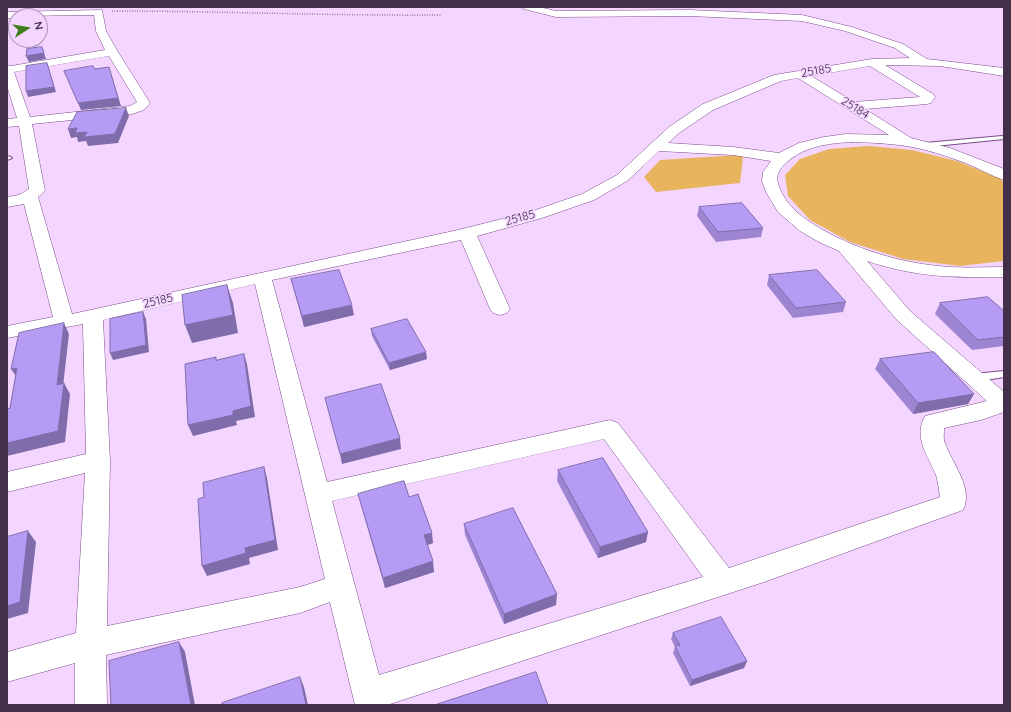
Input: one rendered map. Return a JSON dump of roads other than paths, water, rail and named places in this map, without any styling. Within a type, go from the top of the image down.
[{"type":"street","points":[[527,7],[556,14],[690,13],[802,18],[848,29],[899,46],[925,62]]},
{"type":"street","points":[[7,15],[99,12],[101,31],[112,52],[144,102],[142,105],[132,110],[7,123]]},
{"type":"street","points":[[7,202],[30,197],[37,192],[25,122],[7,69],[112,52]]},
{"type":"street","points":[[851,106],[927,100],[929,97],[872,62]]},
{"type":"street","name":"25185","points":[[7,332],[93,316],[262,276],[467,232],[536,215],[588,197],[622,178],[674,130],[708,107],[778,78],[872,62],[925,62],[1004,72]]},
{"type":"street","name":"25184","points":[[800,74],[910,142]]},
{"type":"street","points":[[1004,175],[957,155],[925,145],[910,142],[869,139],[832,140],[811,143],[780,158],[770,172],[771,190],[784,210],[810,230],[847,248],[885,261],[926,270],[967,273],[1004,272]]},
{"type":"street","points":[[656,147],[733,152],[780,158]]},
{"type":"street","points":[[30,197],[64,321]]},
{"type":"street","points":[[467,232],[500,309]]},
{"type":"street","points":[[262,276],[370,700],[722,582],[764,570],[954,503],[949,477],[932,442],[933,422],[981,412],[1004,404],[903,315],[847,248]]},
{"type":"street","points":[[91,705],[91,644],[98,461],[93,316]]},
{"type":"street","points":[[318,494],[610,429],[722,582]]},
{"type":"street","points":[[7,482],[98,461]]},
{"type":"street","points":[[7,668],[91,644],[300,600],[341,586]]},
{"type":"lane","points":[[925,145],[1002,138]]},
{"type":"lane","points":[[974,378],[1004,374]]}]
